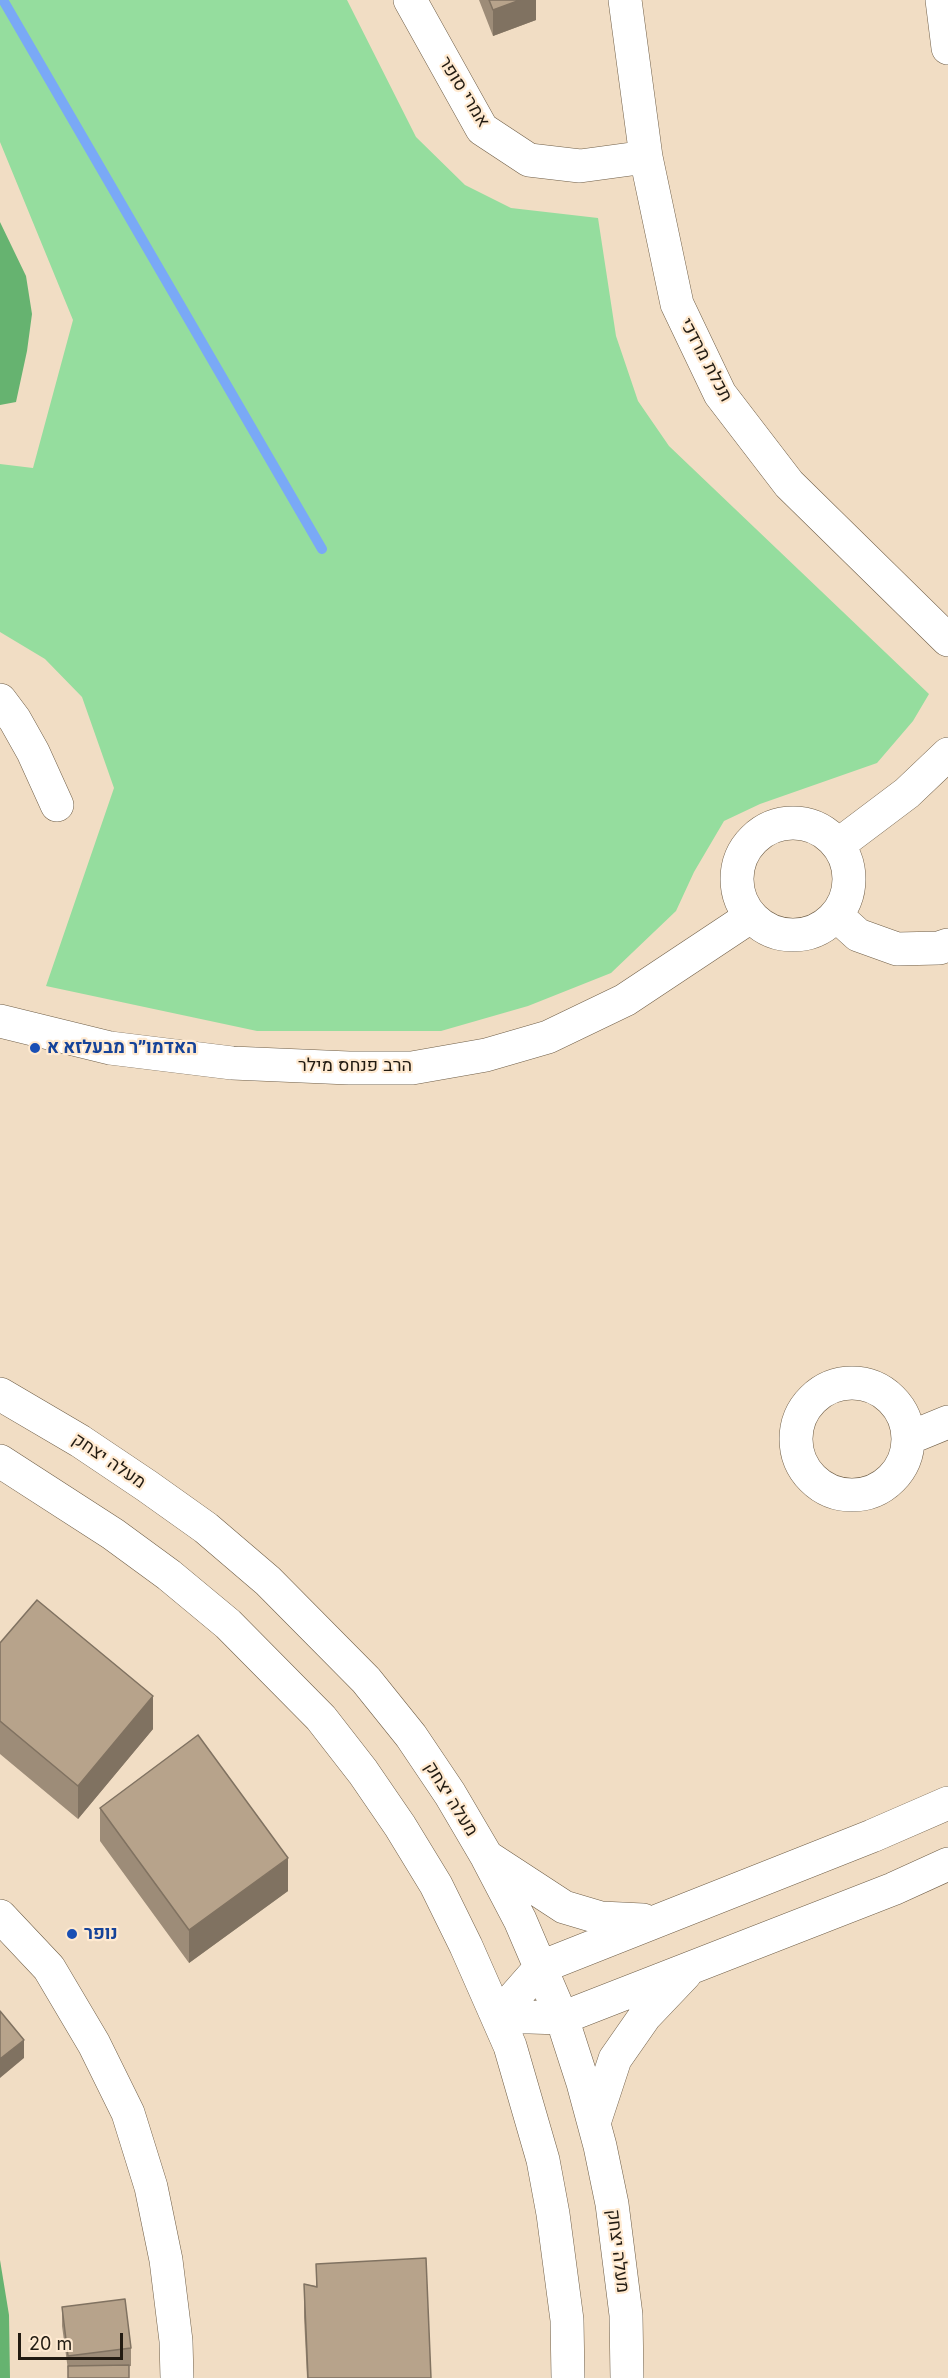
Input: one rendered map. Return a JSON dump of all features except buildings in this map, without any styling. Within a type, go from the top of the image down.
[{"type":"street","name":"אמרי סופר","points":[[410,0],[483,129],[529,160],[580,166],[646,157]]},
{"type":"street","name":"תכלת מרדכי","points":[[625,0],[646,157],[677,304],[720,394],[789,483],[948,640]]},
{"type":"street","points":[[942,0],[948,48]]},
{"type":"street","points":[[0,700],[15,720],[33,752],[57,805]]},
{"type":"street","points":[[838,845],[907,793],[948,754]]},
{"type":"street","points":[[785,823],[805,824],[823,832],[838,845],[847,862],[849,879],[846,899],[836,915],[822,928],[804,935],[784,935],[766,929],[750,917],[738,894],[736,875],[741,855],[753,840],[769,828],[785,823]]},
{"type":"street","points":[[836,915],[858,935],[897,949],[939,948],[948,945]]},
{"type":"street","name":"הרב פנחס מילר","points":[[0,1021],[110,1048],[232,1063],[412,1068],[486,1055],[548,1037],[624,1000],[750,917]]},
{"type":"street","name":"מעלה יצחק","points":[[0,1394],[80,1441],[147,1486],[206,1528],[268,1581],[366,1680],[411,1736],[450,1794],[488,1857],[541,1967],[562,2018],[594,2123],[615,2225],[626,2315],[627,2378]]},
{"type":"street","points":[[909,1438],[948,1422]]},
{"type":"street","points":[[0,1461],[104,1528],[169,1575],[228,1624],[321,1718],[363,1772],[400,1826],[436,1886],[466,1946],[510,2046],[545,2170],[554,2214],[567,2320],[568,2378]]},
{"type":"street","points":[[498,2016],[541,1967],[872,1836],[948,1803]]},
{"type":"street","points":[[488,1857],[564,1907],[601,1918],[656,1920]]},
{"type":"street","points":[[498,2016],[562,2018],[893,1888],[948,1864]]},
{"type":"street","points":[[0,1916],[49,1968],[94,2044],[128,2113],[151,2187],[166,2260],[176,2341],[177,2378]]},
{"type":"street","points":[[594,2123],[615,2059],[645,2016],[692,1966]]},
{"type":"green space","points":[[0,0],[347,0],[416,137],[465,185],[511,208],[598,218],[616,336],[638,401],[669,446],[929,694],[913,721],[877,763],[760,804],[724,821],[694,872],[676,911],[611,973],[528,1006],[441,1031],[257,1031],[46,986],[114,788],[82,697],[45,659],[0,632],[0,464],[33,468],[73,320],[0,142]]},
{"type":"green space","points":[[0,222],[26,276],[32,314],[16,402],[0,405]]},
{"type":"green space","points":[[0,2260],[9,2315],[10,2378],[0,2378]]},
{"type":"waterway","points":[[3,0],[322,549]]},
{"type":"place","name":"האדמו״ר מבעלזא א","points":[[35,1048]]},
{"type":"place","name":"נופר","points":[[72,1934]]}]
